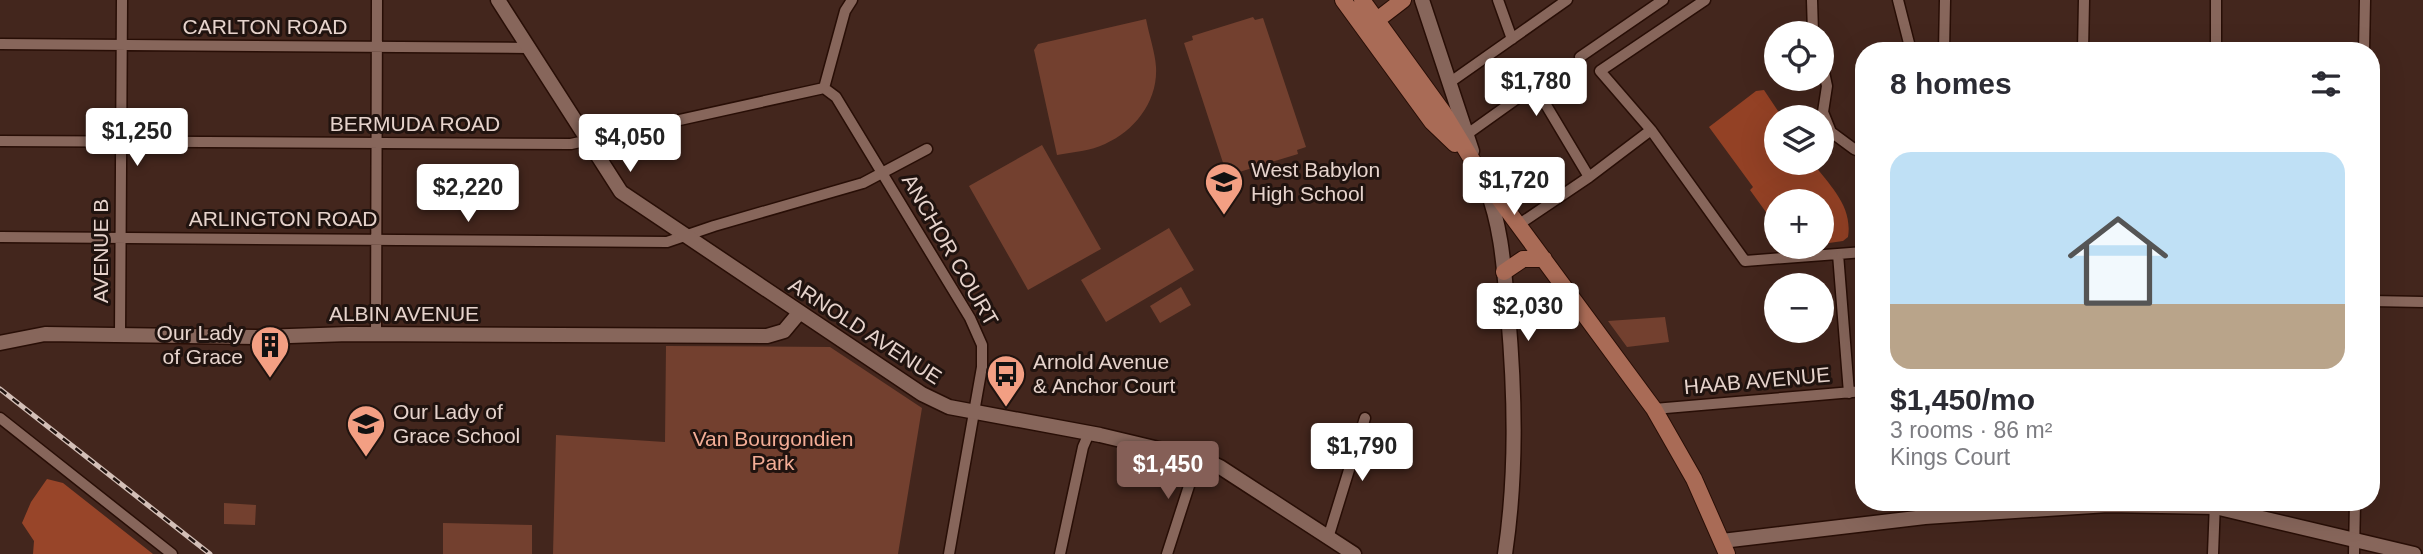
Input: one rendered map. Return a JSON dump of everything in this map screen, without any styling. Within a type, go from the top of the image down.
[{"type":"main road","points":[[1343,0],[1432,122],[1468,155]]},
{"type":"main road","points":[[1362,0],[1443,112],[1480,173],[1654,409],[1694,479],[1725,548]]},
{"type":"main road","points":[[1377,20],[1403,0]]},
{"type":"main road","points":[[1504,272],[1523,259],[1544,259]]},
{"type":"street","name":"AVENUE B","points":[[120,335],[122,0]]},
{"type":"street","points":[[376,334],[377,0]]},
{"type":"street","name":"ARNOLD AVENUE","points":[[498,0],[621,192],[928,398],[949,407],[1089,433],[1198,458],[1220,467],[1354,554]]},
{"type":"street","points":[[824,88],[843,5],[852,0]]},
{"type":"street","points":[[1422,0],[1498,224],[1515,419],[1513,481],[1505,554]]},
{"type":"street","points":[[1498,0],[1512,39]]},
{"type":"street","points":[[1449,83],[1567,0]]},
{"type":"street","points":[[1580,57],[1663,0]]},
{"type":"street","points":[[1705,0],[1600,71],[1651,130],[1745,261],[1855,253]]},
{"type":"street","points":[[1812,0],[1813,21]]},
{"type":"street","points":[[1898,0],[1908,42]]},
{"type":"street","points":[[1944,42],[1945,0]]},
{"type":"street","points":[[2083,42],[2084,0]]},
{"type":"street","points":[[2216,0],[2216,42]]},
{"type":"street","points":[[2364,42],[2365,0]]},
{"type":"street","name":"CARLTON ROAD","points":[[0,44],[529,48]]},
{"type":"street","name":"BERMUDA ROAD","points":[[0,141],[571,144],[824,88]]},
{"type":"street","name":"ANCHOR COURT","points":[[824,88],[836,97],[970,318],[982,345],[982,367],[975,412],[949,554]]},
{"type":"street","points":[[1826,91],[1823,112],[1831,132],[1855,149]]},
{"type":"street","points":[[1466,135],[1522,94],[1535,93],[1543,100],[1589,177]]},
{"type":"street","points":[[1518,225],[1589,177],[1651,130]]},
{"type":"street","name":"ARLINGTON ROAD","points":[[0,237],[667,242],[863,183],[927,149]]},
{"type":"street","points":[[1838,254],[1849,393]]},
{"type":"street","points":[[2380,301],[2423,302]]},
{"type":"street","name":"ALBIN AVENUE","points":[[0,343],[45,334],[260,337],[376,334],[767,336],[784,331],[799,313]]},
{"type":"street","name":"HAAB AVENUE","points":[[1654,409],[1855,392]]},
{"type":"street","points":[[0,418],[172,554]]},
{"type":"street","points":[[1328,538],[1365,418]]},
{"type":"street","points":[[1060,554],[1083,447],[1089,433]]},
{"type":"street","points":[[1167,554],[1198,458]]},
{"type":"street","points":[[1725,548],[1919,511]]},
{"type":"street","points":[[2213,554],[2215,511]]},
{"type":"street","points":[[2235,511],[2354,547],[2414,554]]},
{"type":"street","points":[[2354,547],[2355,511]]},
{"type":"green space","points":[[1253,17],[1255,20],[1263,18],[1306,147],[1297,150],[1298,154],[1236,173],[1235,170],[1226,172],[1184,43],[1193,40],[1192,36]]},
{"type":"green space","points":[[1146,19],[1156,67],[1156,80],[1149,103],[1135,123],[1116,138],[1088,150],[1057,155],[1034,50],[1038,44]]},
{"type":"green space","points":[[1042,145],[1101,249],[1028,290],[969,186]]},
{"type":"green space","points":[[1169,228],[1194,270],[1106,322],[1081,280]]},
{"type":"green space","points":[[1181,287],[1191,305],[1160,323],[1150,306]]},
{"type":"green space","points":[[1665,317],[1669,342],[1627,347],[1608,321]]},
{"type":"green space","name":"Van Bourgondien Park","points":[[666,346],[830,347],[922,408],[898,554],[553,554],[556,435],[665,442]]},
{"type":"green space","points":[[224,503],[256,505],[255,525],[224,524]]},
{"type":"green space","points":[[443,523],[532,525],[532,554],[443,554]]},
{"type":"shaded area","points":[[1764,90],[1774,105],[1764,105],[1764,175],[1823,175],[1834,189],[1764,189],[1764,209],[1750,190],[1753,187],[1709,127],[1756,91]]},
{"type":"shaded area","points":[[1834,190],[1844,206],[1849,226],[1848,237],[1834,242]]},
{"type":"shaded area","points":[[47,479],[63,483],[153,554],[33,554],[34,541],[22,523],[31,502]]},
{"type":"railway","points":[[0,389],[210,554]]},
{"type":"place","name":"West Babylon High School","points":[[1224,216]]},
{"type":"place","name":"Our Lady of Grace","points":[[270,379]]},
{"type":"place","name":"Arnold Avenue & Anchor Court","points":[[1006,408]]},
{"type":"place","name":"Our Lady of Grace School","points":[[366,458]]}]
